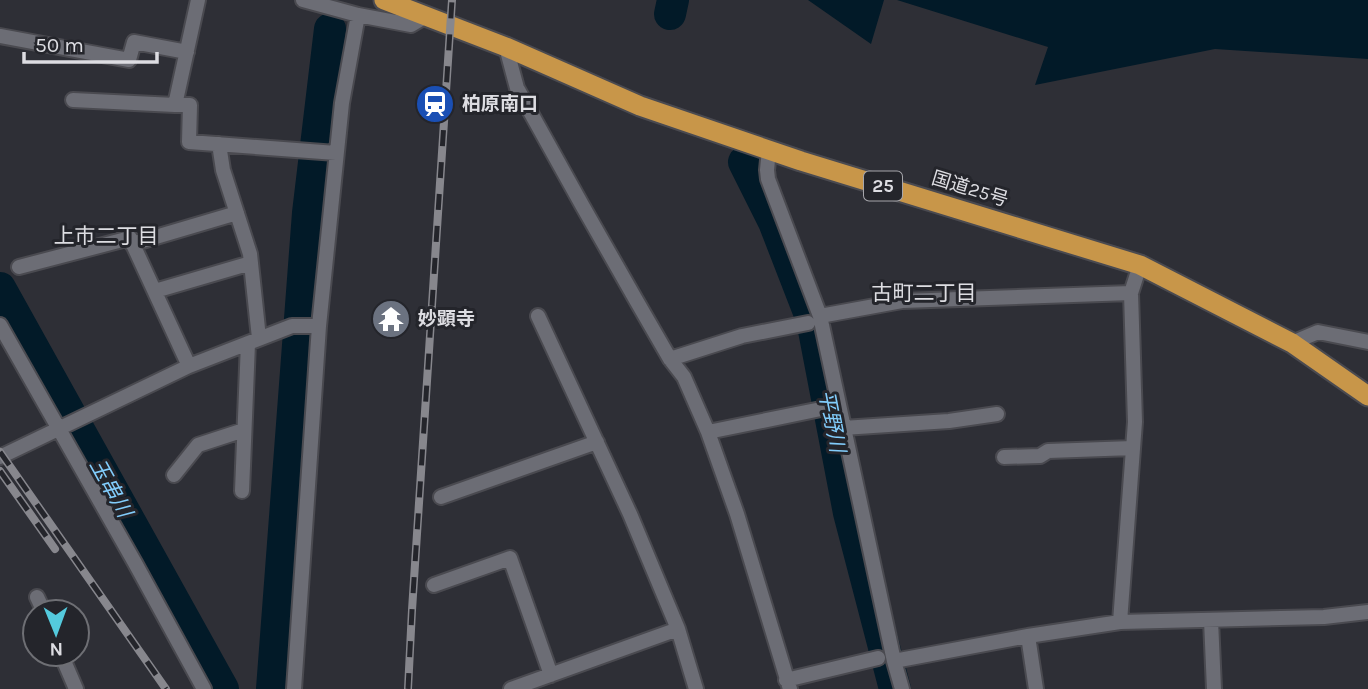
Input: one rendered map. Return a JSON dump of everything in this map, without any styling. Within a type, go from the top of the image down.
[{"type":"highway","name":"国道25号","points":[[384,0],[506,47],[640,106],[769,150],[1140,265],[1292,343],[1368,396]]},
{"type":"street","points":[[175,105],[198,0]]},
{"type":"street","points":[[303,0],[358,15],[411,25],[426,16]]},
{"type":"street","points":[[294,689],[318,326],[335,153],[358,15]]},
{"type":"street","points":[[0,36],[129,60],[134,42],[187,52]]},
{"type":"street","points":[[506,47],[517,88],[670,359],[684,377],[708,432],[737,514],[788,684],[878,658]]},
{"type":"street","points":[[73,100],[190,105],[189,142],[335,153]]},
{"type":"street","points":[[219,144],[223,170],[251,262],[253,341],[244,430],[242,491]]},
{"type":"street","points":[[769,150],[766,170],[768,179],[814,319],[844,428],[902,689]]},
{"type":"street","points":[[132,244],[237,214]]},
{"type":"street","points":[[19,267],[130,238],[189,366]]},
{"type":"street","points":[[155,291],[251,262]]},
{"type":"street","points":[[1120,622],[1135,422],[1131,293],[1140,265]]},
{"type":"street","points":[[670,359],[742,336],[902,301],[1131,293]]},
{"type":"street","points":[[538,316],[629,511],[678,629],[696,689]]},
{"type":"street","points":[[0,325],[62,428],[204,689]]},
{"type":"street","points":[[0,457],[189,366],[292,326],[318,326]]},
{"type":"street","points":[[1292,343],[1318,332],[1368,342]]},
{"type":"street","points":[[708,432],[821,409]]},
{"type":"street","points":[[844,428],[949,421],[997,414]]},
{"type":"street","points":[[174,475],[198,445],[244,430]]},
{"type":"street","points":[[441,497],[597,442]]},
{"type":"street","points":[[1004,457],[1040,456],[1048,451],[1133,448]]},
{"type":"street","points":[[434,585],[510,558],[551,675]]},
{"type":"street","points":[[894,661],[1120,622],[1324,618],[1368,612]]},
{"type":"street","points":[[1211,620],[1214,689]]},
{"type":"street","points":[[511,689],[678,629]]},
{"type":"street","points":[[1028,636],[1036,689]]},
{"type":"street","points":[[67,668],[76,689]]},
{"type":"water","points":[[808,0],[884,0],[871,44]]},
{"type":"water","points":[[897,0],[1368,0],[1368,59],[1215,49],[1035,85],[1048,47]]},
{"type":"waterway","name":"平野川","points":[[670,14],[673,0]]},
{"type":"waterway","points":[[272,689],[308,213],[330,29]]},
{"type":"waterway","name":"平野川","points":[[744,162],[774,222],[812,320],[849,513],[895,689]]},
{"type":"waterway","name":"玉串川","points":[[0,288],[223,689]]},
{"type":"railway","points":[[408,689],[452,0]]},
{"type":"railway","points":[[0,452],[166,689]]},
{"type":"railway","points":[[0,471],[55,549]]},
{"type":"place","name":"柏原南口","points":[[435,104]]},
{"type":"place","name":"妙顕寺","points":[[391,319]]},
{"type":"district","name":"上市二丁目","points":[[106,236]]},
{"type":"district","name":"古町二丁目","points":[[924,293]]}]
